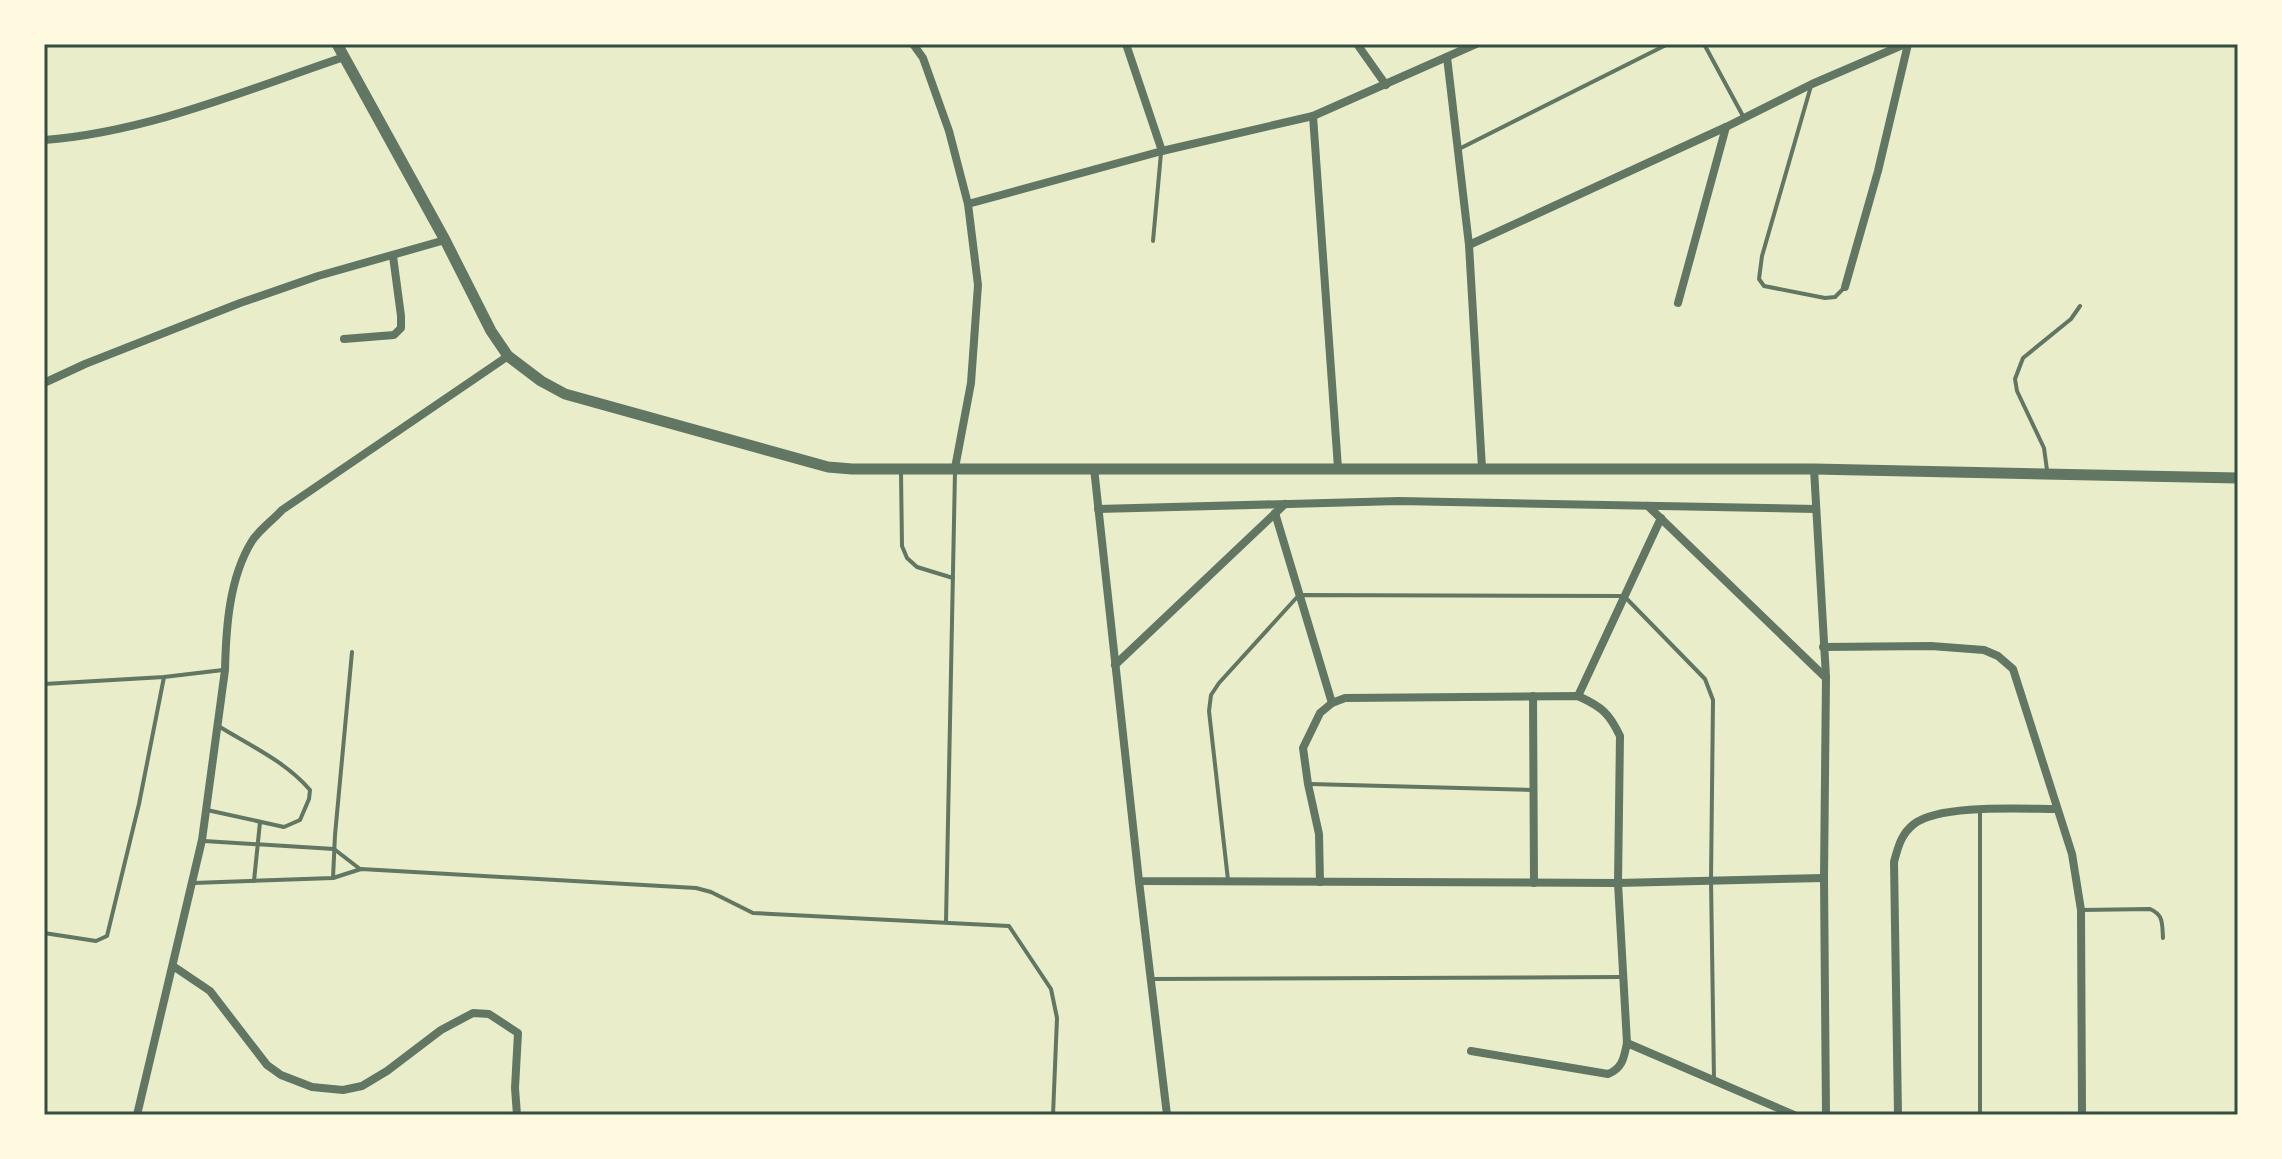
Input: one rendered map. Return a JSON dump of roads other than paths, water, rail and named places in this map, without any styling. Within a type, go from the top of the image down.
[{"type":"street","points":[[337,44],[445,240],[491,331],[508,356],[541,381],[565,394],[828,467],[1814,469],[2238,478]]},
{"type":"street","points":[[913,44],[923,58],[949,131],[968,204],[978,285],[971,383],[955,468]]},
{"type":"street","points":[[1126,44],[1162,151]]},
{"type":"street","points":[[1357,44],[1386,85]]},
{"type":"street","points":[[968,204],[1162,151],[1313,116],[1476,44]]},
{"type":"street","points":[[1469,245],[1812,84],[1907,44]]},
{"type":"street","points":[[1845,287],[1878,171],[1907,44]]},
{"type":"street","points":[[44,140],[85,135],[186,112],[344,57]]},
{"type":"street","points":[[1447,57],[1469,245],[1482,468]]},
{"type":"street","points":[[1313,116],[1338,468]]},
{"type":"street","points":[[1678,303],[1726,127]]},
{"type":"street","points":[[44,383],[240,303],[318,276],[445,240]]},
{"type":"street","points":[[344,339],[394,335],[401,328],[393,256]]},
{"type":"street","points":[[137,1115],[202,840],[238,572],[253,540],[282,510],[508,356]]},
{"type":"street","points":[[1094,468],[1167,1115]]},
{"type":"street","points":[[1814,469],[1826,677],[1826,1115]]},
{"type":"street","points":[[1098,509],[1399,501],[1816,509]]},
{"type":"street","points":[[1115,665],[1285,504]]},
{"type":"street","points":[[1648,505],[1826,677]]},
{"type":"street","points":[[1275,513],[1332,703]]},
{"type":"street","points":[[1578,696],[1661,518]]},
{"type":"street","points":[[1823,647],[1931,646],[1984,650],[1998,656],[2013,669],[2072,854],[2081,910],[2082,1115]]},
{"type":"street","points":[[1533,696],[1534,883]]},
{"type":"street","points":[[1320,882],[1319,834],[1303,748],[1320,713],[1332,703],[1345,698],[1578,696],[1597,705],[1611,718],[1620,736],[1618,883],[1627,1043],[1623,1062],[1617,1071],[1608,1074],[1471,1051]]},
{"type":"street","points":[[1898,1115],[1894,862],[1900,839],[1914,824],[1932,814],[2056,809]]},
{"type":"street","points":[[1139,881],[1618,883],[1824,878]]},
{"type":"street","points":[[173,966],[210,991],[267,1065],[281,1075],[312,1087],[343,1090],[362,1086],[441,1030],[473,1013],[489,1014],[518,1033],[517,1115]]},
{"type":"street","points":[[1627,1043],[1794,1115]]},
{"type":"lane","points":[[1456,150],[1668,44]]},
{"type":"lane","points":[[1704,44],[1744,118]]},
{"type":"lane","points":[[1812,84],[1762,256],[1759,279],[1764,286],[1825,298],[1835,297],[1845,287]]},
{"type":"lane","points":[[1153,241],[1162,151]]},
{"type":"lane","points":[[2047,472],[2044,448],[2017,391],[2015,379],[2023,358],[2071,319],[2080,306]]},
{"type":"lane","points":[[901,468],[902,546],[907,558],[917,567],[953,578]]},
{"type":"lane","points":[[946,922],[955,468]]},
{"type":"lane","points":[[1228,882],[1209,711],[1211,695],[1299,595],[1624,596],[1705,679],[1713,700],[1711,880],[1714,1080]]},
{"type":"lane","points":[[333,878],[352,652]]},
{"type":"lane","points":[[44,684],[225,670]]},
{"type":"lane","points":[[44,933],[96,941],[107,936],[139,804],[164,677]]},
{"type":"lane","points":[[206,810],[284,827],[300,820],[309,799],[310,790],[302,781],[274,759],[218,726]]},
{"type":"lane","points":[[1308,784],[1533,790]]},
{"type":"lane","points":[[1980,810],[1980,1115]]},
{"type":"lane","points":[[254,881],[260,822]]},
{"type":"lane","points":[[202,840],[334,849],[361,869]]},
{"type":"lane","points":[[193,883],[333,878],[361,869],[696,888],[753,913],[1009,926],[1051,989],[1057,1018],[1053,1115]]},
{"type":"lane","points":[[2081,910],[2150,909],[2162,918],[2163,938]]},
{"type":"lane","points":[[1151,979],[1624,977]]}]
